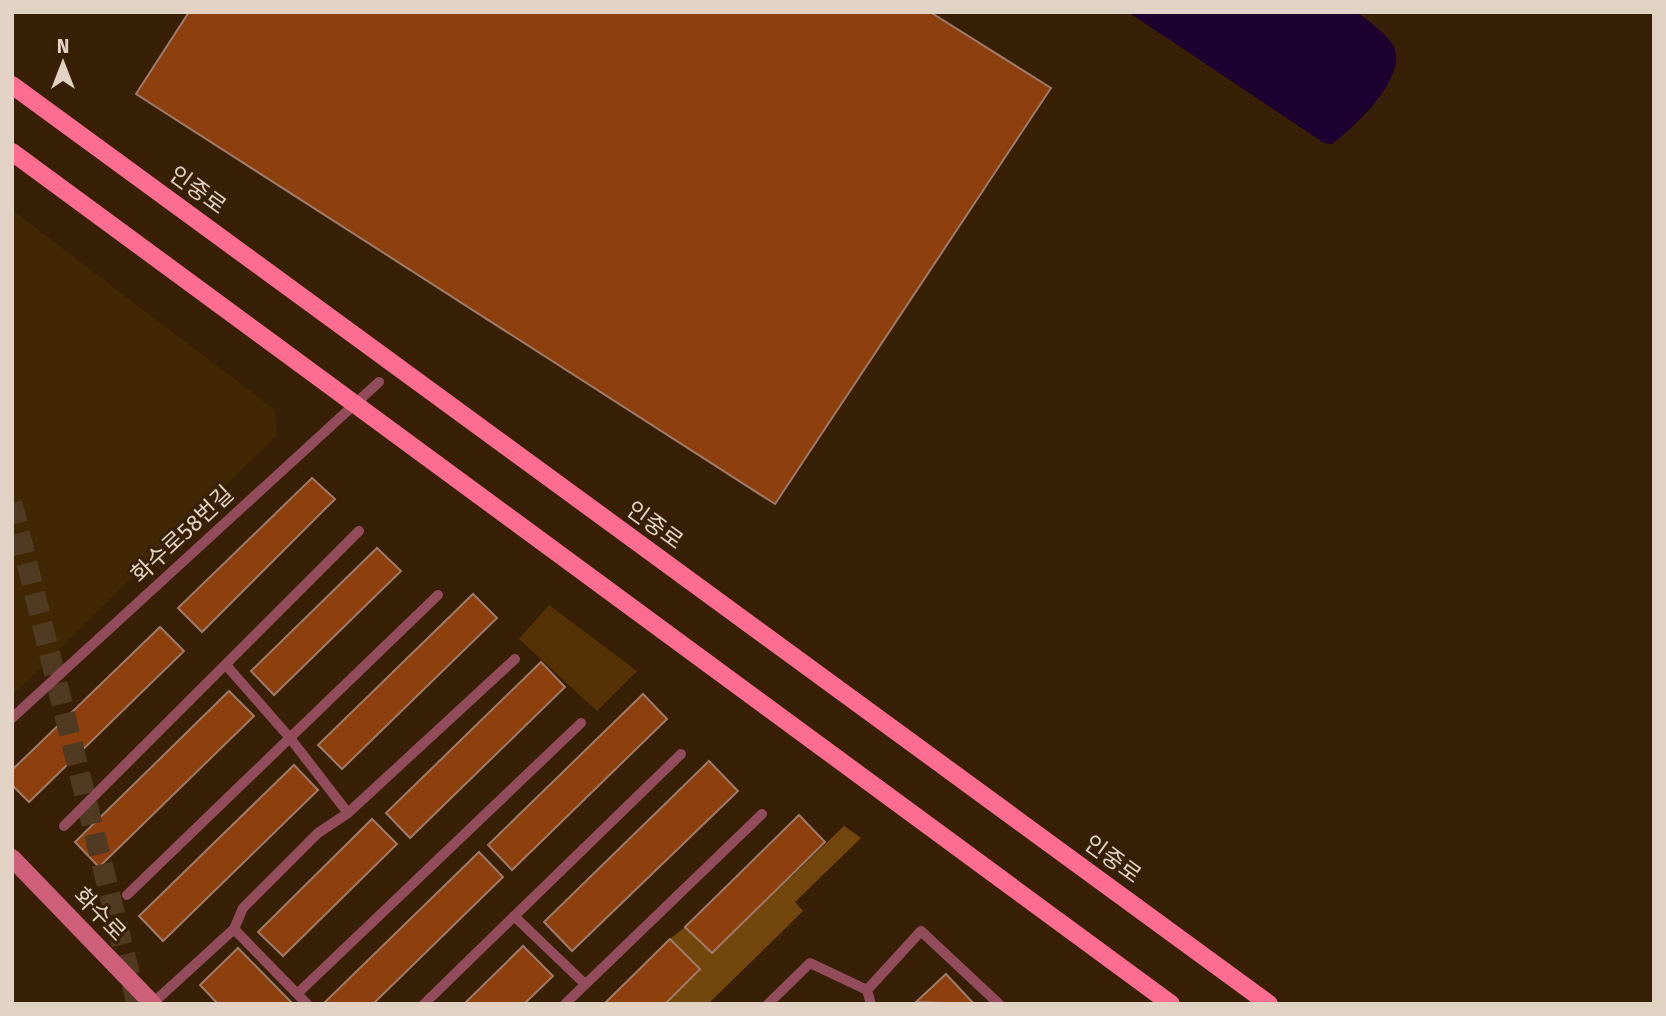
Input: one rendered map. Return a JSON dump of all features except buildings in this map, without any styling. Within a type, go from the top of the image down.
[{"type":"main road","name":"인중로","points":[[12,85],[1269,1004]]},
{"type":"main road","points":[[12,152],[1171,1004]]},
{"type":"street","name":"화수로","points":[[12,858],[153,1004]]},
{"type":"lane","name":"화수로58번길","points":[[12,718],[379,382]]},
{"type":"lane","points":[[64,827],[359,531]]},
{"type":"lane","points":[[127,895],[438,595]]},
{"type":"lane","points":[[153,1004],[234,929],[243,908],[318,833],[348,813],[515,659]]},
{"type":"lane","points":[[226,665],[290,738],[348,813]]},
{"type":"lane","points":[[297,993],[581,723]]},
{"type":"lane","points":[[424,1004],[681,754]]},
{"type":"lane","points":[[565,1004],[762,814]]},
{"type":"lane","points":[[514,916],[585,984]]},
{"type":"lane","points":[[234,929],[307,1004]]},
{"type":"lane","points":[[867,990],[921,931],[999,1004]]},
{"type":"lane","points":[[768,1004],[810,963],[867,990],[872,1004]]},
{"type":"shaded area","points":[[1128,12],[1357,12],[1390,40],[1396,57],[1394,71],[1378,99],[1354,126],[1332,144],[1324,143]]},
{"type":"shaded area","points":[[12,210],[275,410],[277,435],[12,696]]},
{"type":"shaded area","points":[[549,605],[637,671],[597,711],[519,639]]},
{"type":"shaded area","points":[[844,826],[861,838],[795,902],[803,911],[708,1004],[665,1004],[700,969],[670,939],[685,927],[712,953]]},
{"type":"tunnel","points":[[12,503],[137,1004]]}]
